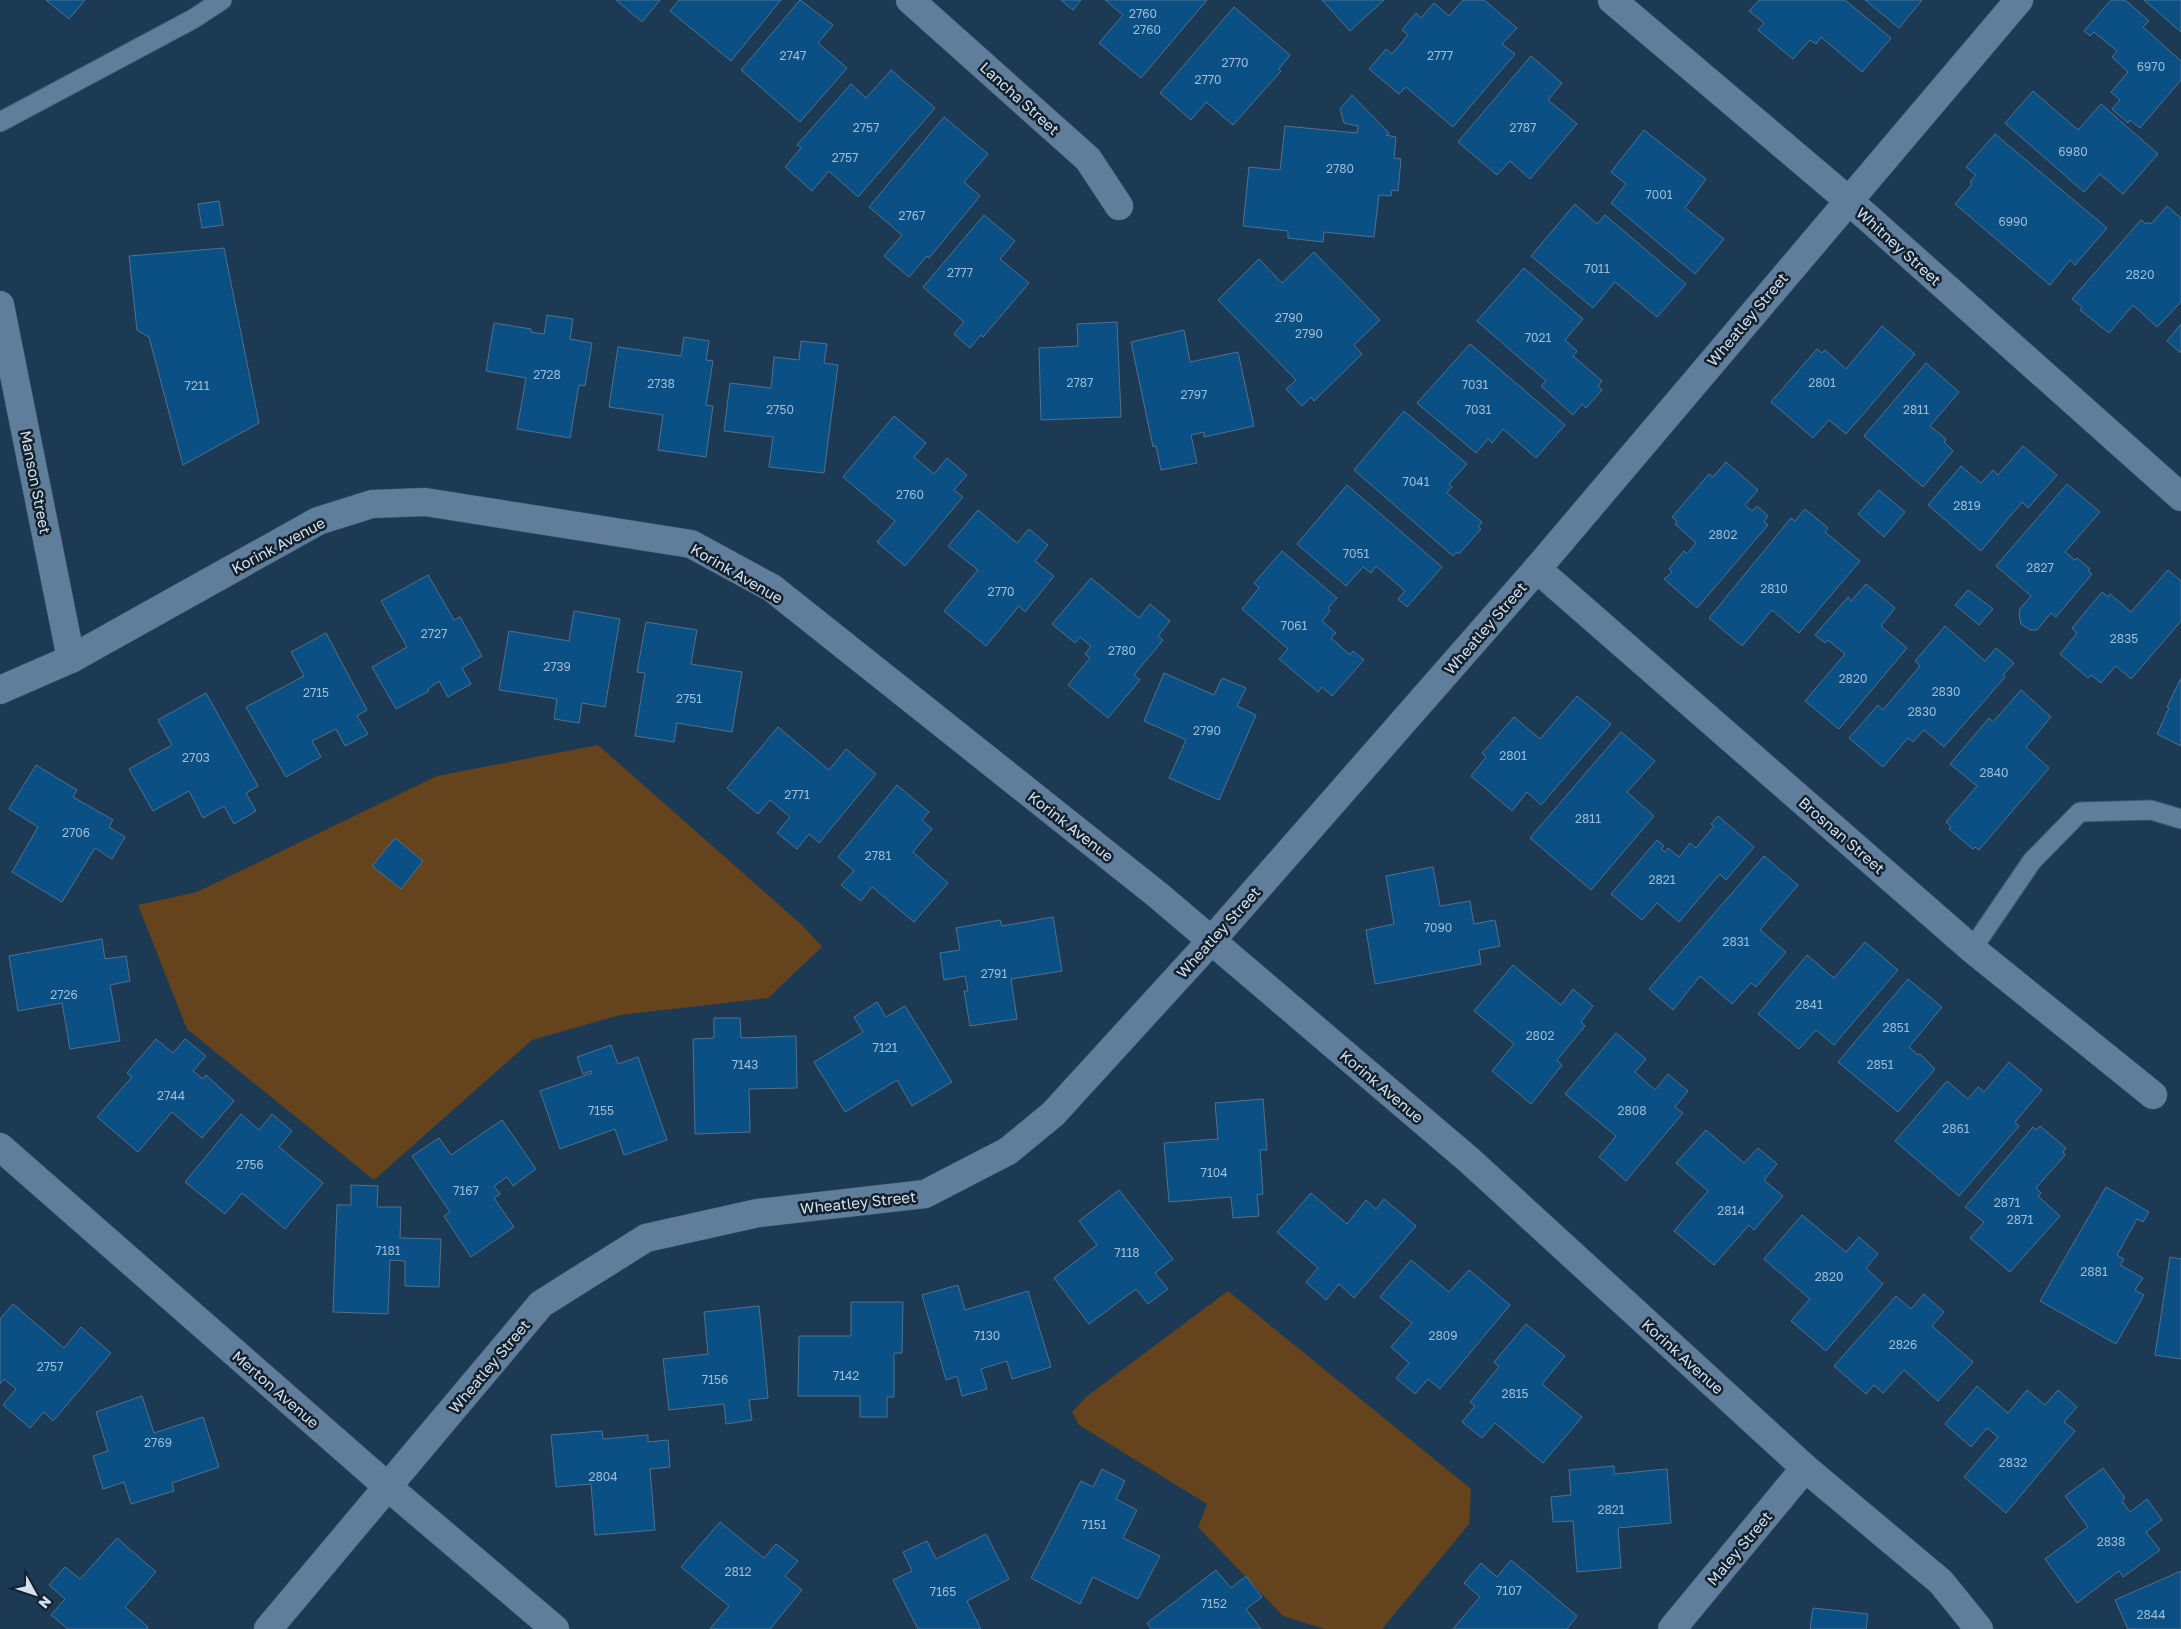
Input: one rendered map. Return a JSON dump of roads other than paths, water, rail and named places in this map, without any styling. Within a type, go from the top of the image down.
[{"type":"street","name":"Lancha Street","points":[[910,0],[1088,160],[1120,206]]},
{"type":"street","name":"Whitney Street","points":[[1612,0],[1848,200],[2181,497]]},
{"type":"street","name":"Wheatley Street","points":[[268,1629],[541,1304],[646,1238],[758,1213],[925,1194],[1008,1151],[1053,1114],[1211,941],[1537,569],[2019,0]]},
{"type":"street","name":"Manson Street","points":[[0,305],[71,659]]},
{"type":"street","name":"Korink Avenue","points":[[0,690],[71,659],[318,521],[372,504],[425,502],[692,544],[772,588],[1159,896],[1469,1160],[1805,1468],[1941,1582],[1979,1629]]},
{"type":"street","name":"Brosnan Street","points":[[1537,569],[1972,949],[2153,1095]]},
{"type":"street","name":"Merton Avenue","points":[[0,1147],[388,1487],[555,1629]]},
{"type":"street","name":"Maley Street","points":[[1672,1629],[1805,1468]]},
{"type":"lane","points":[[0,122],[193,19],[222,0]]},
{"type":"lane","points":[[1972,949],[2032,861],[2080,812],[2151,810],[2181,819]]}]
